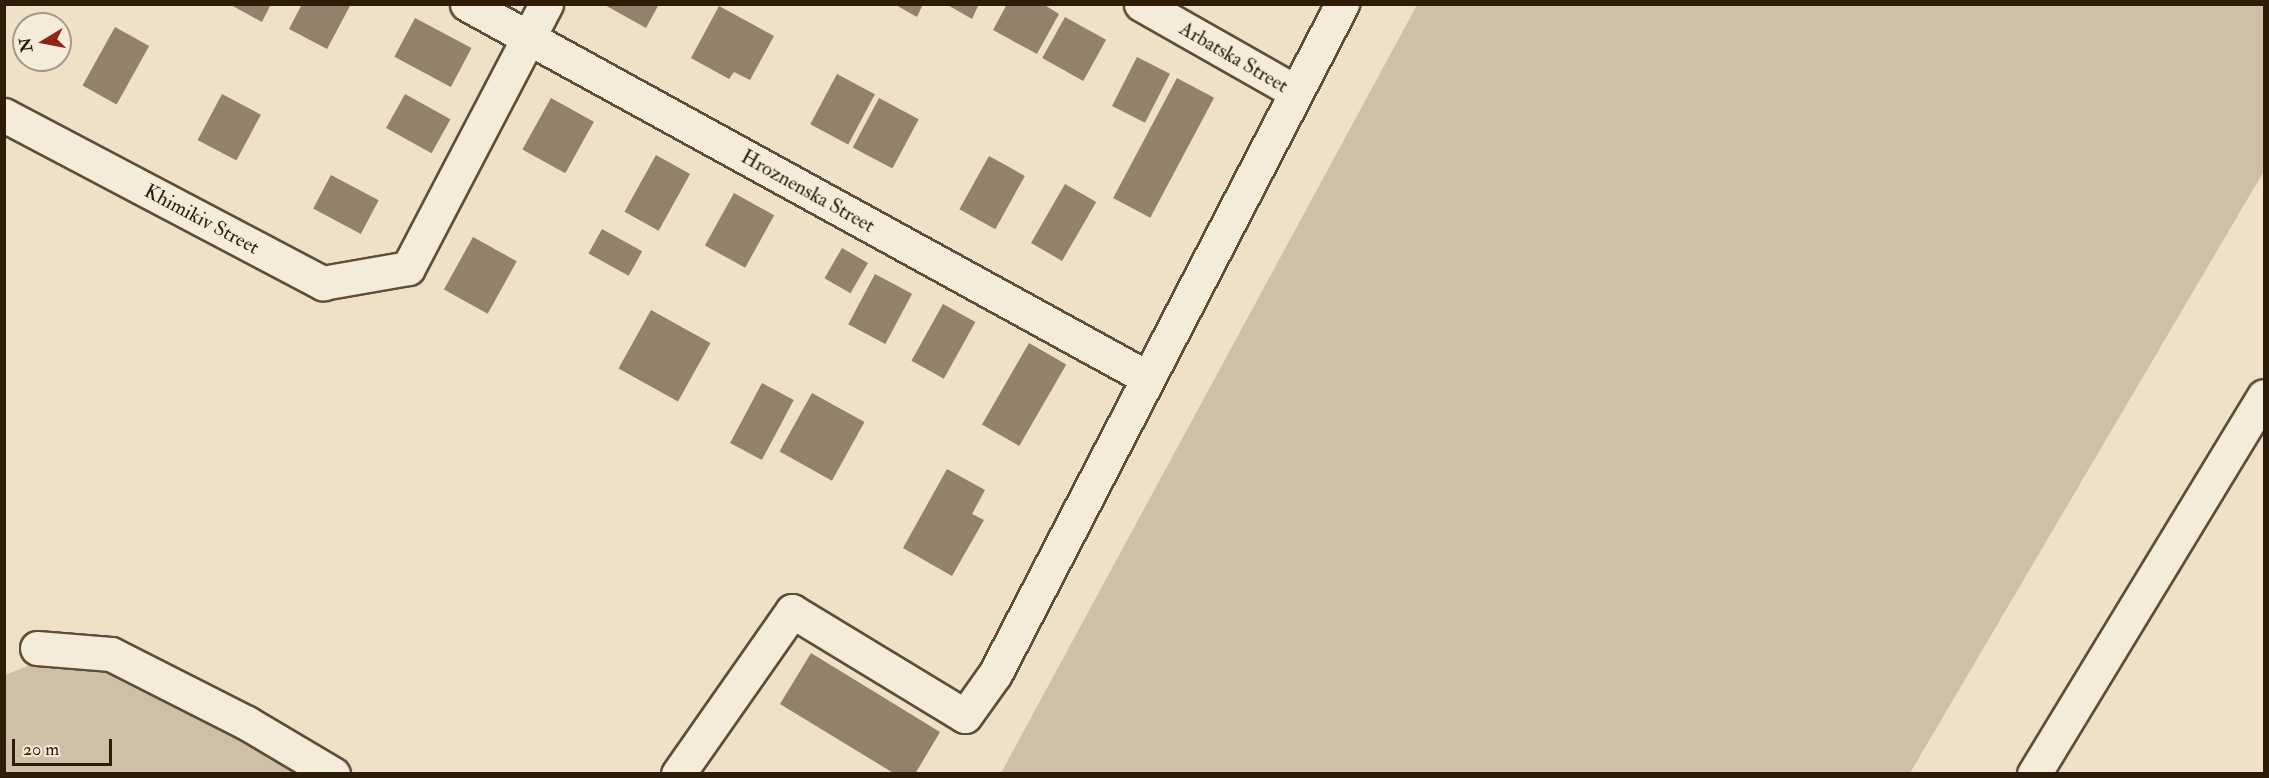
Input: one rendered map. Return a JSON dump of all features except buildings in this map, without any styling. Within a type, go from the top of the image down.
[{"type":"street","name":"Hroznenska Street","points":[[467,4],[1148,378]]},
{"type":"street","points":[[528,38],[546,4]]},
{"type":"street","name":"Arbatska Street","points":[[1141,4],[1296,92]]},
{"type":"street","points":[[678,774],[792,610],[965,716],[995,674],[1341,4]]},
{"type":"street","name":"Khimikiv Street","points":[[4,115],[323,283],[408,268],[528,38]]},
{"type":"street","points":[[2034,774],[2265,396]]},
{"type":"street","points":[[37,648],[111,654],[247,723],[333,774]]},
{"type":"shaded area","points":[[1417,5],[2264,5],[2264,171],[1910,773],[1001,773]]},
{"type":"shaded area","points":[[46,659],[109,669],[309,774],[5,774],[5,675]]}]
